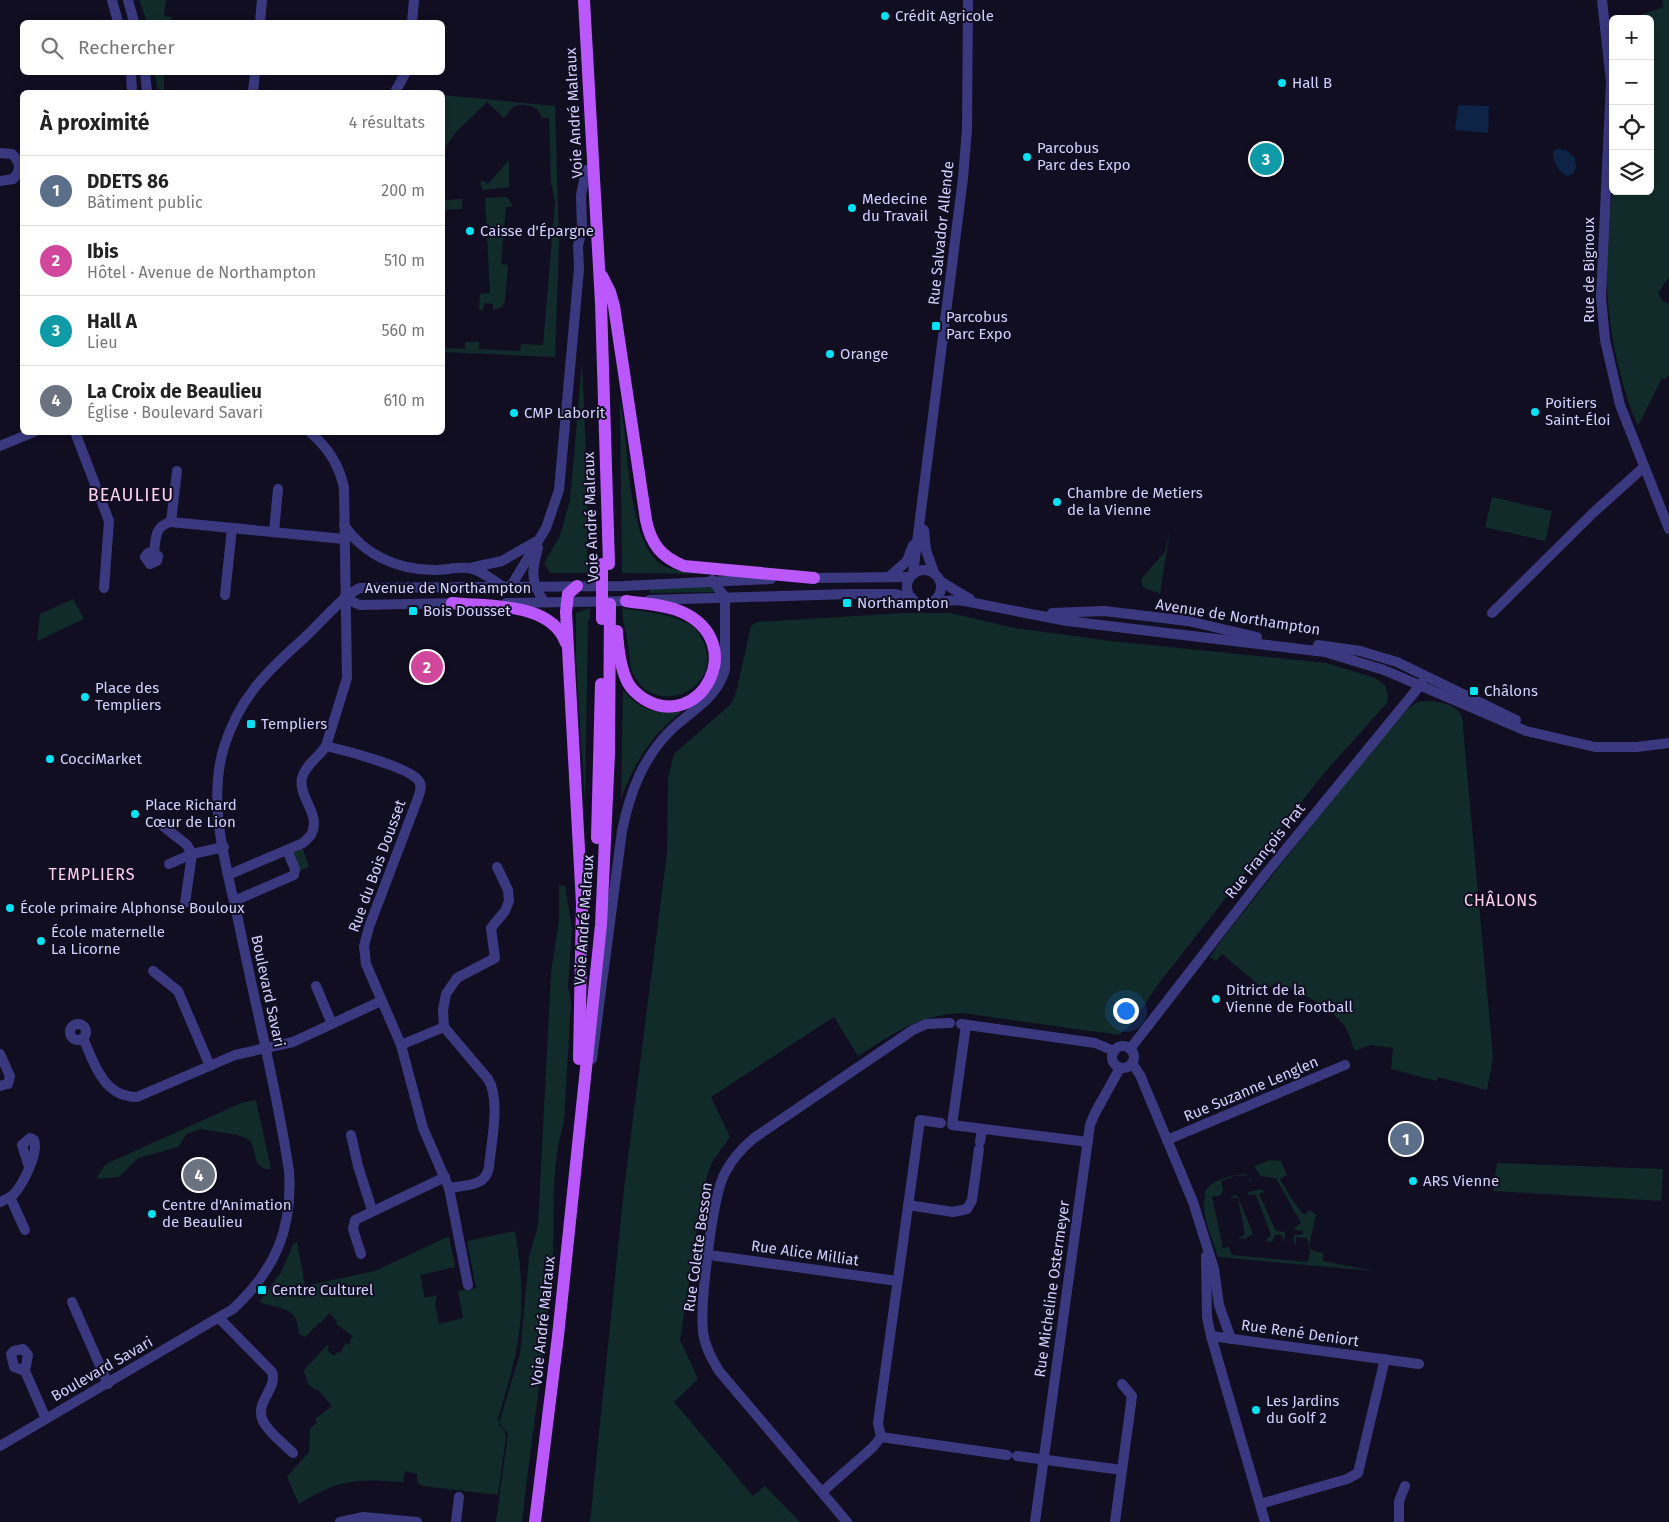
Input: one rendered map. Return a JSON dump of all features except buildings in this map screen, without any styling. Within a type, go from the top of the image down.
[{"type":"main road","name":"Voie André Malraux","points":[[535,1522],[558,1336],[589,1033],[609,618],[576,0]]},
{"type":"main road","name":"Voie André Malraux","points":[[584,0],[600,272],[606,564],[610,604],[615,609],[609,618]]},
{"type":"main road","points":[[600,272],[610,292],[614,306],[646,520],[650,538],[656,549],[668,559],[684,566],[814,578]]},
{"type":"main road","points":[[577,586],[568,594],[566,602],[582,904],[578,1130]]},
{"type":"main road","points":[[609,618],[618,642],[628,683],[638,695],[660,705],[675,705],[692,700],[707,687],[713,677],[716,661],[715,649],[711,638],[699,623],[690,616],[668,607],[626,601]]},
{"type":"main road","points":[[452,603],[516,609],[542,616],[560,631],[568,648]]},
{"type":"street","points":[[112,0],[118,20]]},
{"type":"street","points":[[116,0],[119,20]]},
{"type":"street","points":[[128,0],[133,20]]},
{"type":"street","points":[[260,20],[262,0]]},
{"type":"street","points":[[412,20],[414,0]]},
{"type":"street","name":"Rue Salvador Allende","points":[[911,576],[948,309],[966,140],[968,0]]},
{"type":"street","name":"Rue de Bignoux","points":[[1602,0],[1611,82],[1602,266],[1603,326],[1614,385],[1669,529]]},
{"type":"street","points":[[131,75],[132,90]]},
{"type":"street","points":[[145,75],[147,90]]},
{"type":"street","points":[[253,90],[255,75]]},
{"type":"street","points":[[396,90],[404,75]]},
{"type":"street","points":[[0,153],[12,154],[20,165],[13,179],[0,180]]},
{"type":"street","points":[[544,602],[534,586],[534,562],[559,490],[579,269],[578,246],[582,229],[582,188],[586,170]]},
{"type":"street","points":[[0,446],[27,435]]},
{"type":"street","points":[[76,435],[109,521],[104,588]]},
{"type":"street","points":[[228,874],[287,850],[308,839],[314,831],[314,819],[302,788],[302,780],[306,769],[326,746],[346,684],[344,488],[338,467],[326,447],[313,435]]},
{"type":"street","points":[[1492,613],[1593,513],[1644,467]]},
{"type":"street","name":"Rue Salvador Allende","points":[[926,468],[924,537],[937,577]]},
{"type":"street","name":"Rue Salvador Allende","points":[[889,577],[900,569],[911,554],[916,512],[926,468]]},
{"type":"street","points":[[171,522],[177,471]]},
{"type":"street","points":[[274,532],[278,489]]},
{"type":"street","points":[[154,552],[159,528],[171,522],[344,539]]},
{"type":"street","points":[[344,525],[366,549],[394,563],[425,569],[470,568],[492,564],[516,555],[541,538]]},
{"type":"street","points":[[225,595],[232,528]]},
{"type":"street","points":[[470,568],[507,586],[541,538]]},
{"type":"street","points":[[925,570],[937,577],[940,593],[932,602],[922,603],[912,598],[907,589],[911,576],[925,570]]},
{"type":"street","name":"Avenue de Northampton","points":[[911,576],[712,580],[624,586],[360,588],[352,591],[344,598],[360,605],[626,601],[882,593],[912,598]]},
{"type":"street","name":"Avenue de Northampton","points":[[937,577],[959,593],[982,604]]},
{"type":"street","points":[[578,1130],[597,1034],[622,830],[630,796],[640,773],[658,745],[672,729],[711,696],[722,681],[726,661],[725,597],[712,580]]},
{"type":"street","name":"Boulevard Savari","points":[[0,1446],[219,1318],[245,1298],[260,1280],[276,1254],[287,1225],[290,1196],[289,1171],[228,874],[218,811],[218,783],[224,746],[238,712],[264,674],[324,620],[344,598]]},
{"type":"street","name":"Avenue de Northampton","points":[[932,602],[954,600],[1067,621],[1217,626],[1256,637],[1360,651],[1397,662],[1428,676],[1545,736]]},
{"type":"street","name":"Avenue de Northampton","points":[[1028,614],[1097,611],[1325,652],[1367,664],[1526,731],[1545,736],[1595,747],[1650,746],[1669,742]]},
{"type":"street","name":"Rue François Prat","points":[[1130,1049],[1264,876],[1428,676]]},
{"type":"street","name":"Rue du Bois Dousset","points":[[326,746],[361,755],[410,774],[421,784],[418,798],[365,940],[366,964],[401,1045],[423,1128],[449,1188],[468,1284]]},
{"type":"street","points":[[162,826],[188,845],[192,854],[185,904]]},
{"type":"street","points":[[169,864],[192,854],[224,846]]},
{"type":"street","points":[[234,901],[294,875],[295,869],[287,850]]},
{"type":"street","points":[[449,1188],[482,1182],[488,1176],[494,1100],[493,1090],[488,1080],[444,1027],[443,1005],[452,985],[461,976],[495,958],[491,928],[505,911],[510,899],[497,867]]},
{"type":"street","points":[[153,971],[178,991],[210,1066]]},
{"type":"street","points":[[316,986],[332,1024]]},
{"type":"street","points":[[83,1038],[105,1084],[115,1091],[129,1096],[145,1095],[235,1055],[293,1042],[382,1001]]},
{"type":"street","name":"Rue Colette Besson","points":[[847,1522],[719,1371],[708,1352],[702,1312],[717,1197],[724,1174],[738,1151],[754,1138],[913,1030],[926,1024],[959,1024],[1095,1043],[1114,1051]]},
{"type":"street","points":[[946,1124],[959,1024]]},
{"type":"street","points":[[401,1045],[444,1027]]},
{"type":"street","points":[[1120,1047],[1130,1049],[1134,1058],[1132,1063],[1127,1068],[1120,1068],[1113,1061],[1114,1051],[1120,1047]]},
{"type":"street","points":[[0,1086],[5,1086],[10,1080],[2,1062]]},
{"type":"street","points":[[1132,1063],[1140,1075],[1193,1202],[1214,1269],[1219,1305],[1231,1339]]},
{"type":"street","name":"Rue Suzanne Lenglen","points":[[1167,1140],[1345,1065]]},
{"type":"street","name":"Rue Micheline Ostermeyer","points":[[1034,1522],[1092,1119],[1120,1068]]},
{"type":"street","points":[[822,1492],[873,1447],[880,1437],[878,1423],[920,1120],[1088,1142]]},
{"type":"street","points":[[908,1205],[953,1212],[967,1209],[972,1200],[982,1129]]},
{"type":"street","points":[[351,1135],[358,1166],[372,1210]]},
{"type":"street","points":[[0,1202],[10,1198],[20,1186],[29,1167]]},
{"type":"street","points":[[361,1254],[353,1229],[354,1223],[372,1210],[445,1178]]},
{"type":"street","points":[[10,1198],[25,1230]]},
{"type":"street","points":[[1205,1242],[1208,1317],[1211,1336],[1265,1522]]},
{"type":"street","name":"Rue Alice Milliat","points":[[709,1255],[897,1281]]},
{"type":"street","points":[[72,1302],[108,1384]]},
{"type":"street","points":[[219,1318],[272,1372],[272,1383],[263,1401],[262,1417],[266,1425],[293,1453]]},
{"type":"street","name":"Rue René Deniort","points":[[1211,1336],[1419,1364]]},
{"type":"street","points":[[1260,1504],[1352,1478],[1361,1467],[1384,1359]]},
{"type":"street","points":[[25,1372],[46,1419]]},
{"type":"street","points":[[1115,1522],[1132,1396],[1122,1384]]},
{"type":"street","points":[[880,1437],[1122,1470]]},
{"type":"street","points":[[1400,1522],[1399,1502],[1405,1486]]},
{"type":"street","points":[[456,1522],[459,1497]]},
{"type":"street","points":[[340,1522],[355,1517],[417,1522]]},
{"type":"green space","points":[[139,0],[166,0],[164,16],[172,17],[171,20],[146,20]]},
{"type":"green space","points":[[1662,0],[1669,0],[1669,277],[1658,293],[1663,301],[1669,304],[1669,373],[1666,379],[1662,378],[1638,426],[1620,372],[1609,313],[1607,276],[1612,195],[1654,195],[1654,15],[1641,15],[1664,7]]},
{"type":"green space","points":[[155,75],[164,75],[164,90],[158,90]]},
{"type":"green space","points":[[445,95],[555,106],[559,242],[555,357],[445,352],[445,348],[465,349],[465,342],[479,342],[479,349],[520,351],[521,344],[543,345],[555,201],[551,183],[549,118],[542,118],[535,108],[528,105],[515,106],[504,118],[487,102],[456,132],[445,148]]},
{"type":"green space","points":[[509,160],[509,187],[483,190],[480,184],[482,180],[488,184]]},
{"type":"green space","points":[[507,197],[512,207],[506,207],[501,264],[508,265],[505,301],[502,307],[493,310],[493,304],[484,303],[483,310],[479,310],[480,294],[490,293],[485,198]]},
{"type":"green space","points":[[462,199],[462,209],[445,210],[445,200]]},
{"type":"green space","points":[[582,361],[587,478],[587,564],[590,564],[590,573],[550,573],[544,563],[560,536],[570,500]]},
{"type":"green space","points":[[620,401],[631,491],[642,538],[652,555],[664,566],[683,570],[717,571],[715,574],[622,573]]},
{"type":"green space","points":[[1492,497],[1552,511],[1545,541],[1485,527]]},
{"type":"green space","points":[[1170,529],[1160,594],[1143,587],[1141,579],[1165,552]]},
{"type":"green space","points":[[709,585],[718,592],[650,593],[650,589]]},
{"type":"green space","points":[[73,599],[84,619],[37,641],[40,614]]},
{"type":"green space","points":[[590,608],[590,618],[588,621],[585,802],[576,659],[576,613]]},
{"type":"green space","points":[[622,608],[673,617],[689,624],[695,629],[702,638],[706,649],[707,665],[702,678],[693,688],[681,694],[667,696],[654,694],[642,687],[633,674],[630,663]]},
{"type":"green space","points":[[903,613],[950,613],[1015,628],[1111,641],[1326,663],[1375,678],[1385,685],[1388,696],[1387,703],[1325,772],[1159,983],[1131,1025],[1119,1035],[962,1013],[946,1014],[919,1021],[895,1033],[858,1056],[834,1017],[711,1097],[730,1137],[712,1162],[704,1186],[680,1340],[698,1379],[674,1402],[753,1496],[765,1486],[800,1522],[590,1522],[624,1189],[667,853],[668,778],[674,754],[730,705],[736,693],[751,626],[757,622]]},
{"type":"green space","points":[[623,690],[636,703],[650,710],[675,712],[684,710],[662,729],[645,750],[632,773],[621,799]]},
{"type":"green space","points":[[1430,701],[1454,707],[1461,715],[1463,721],[1493,1057],[1487,1090],[1438,1077],[1436,1081],[1391,1069],[1393,1048],[1371,1045],[1355,1051],[1344,1026],[1320,1004],[1303,994],[1276,983],[1265,990],[1222,954],[1216,961],[1210,957],[1376,744],[1409,708],[1418,702]]},
{"type":"green space","points":[[302,847],[309,867],[300,871],[292,852]]},
{"type":"green space","points":[[565,885],[572,928],[568,987],[571,1002],[564,1122],[556,1159],[553,1254],[549,1304],[522,1522],[496,1522],[508,1433],[499,1423],[520,1354],[529,1257],[538,1226],[551,973],[559,920],[559,886]]},
{"type":"green space","points":[[256,1100],[271,1169],[264,1169],[257,1163],[252,1144],[248,1139],[237,1135],[200,1129],[187,1134],[178,1147],[138,1158],[119,1177],[99,1179],[97,1177],[105,1165],[117,1159],[241,1103]]},
{"type":"green space","points":[[1270,1160],[1281,1161],[1287,1175],[1280,1179],[1293,1201],[1304,1215],[1310,1210],[1316,1215],[1309,1245],[1311,1250],[1323,1253],[1323,1261],[1374,1271],[1218,1257],[1205,1218],[1204,1201],[1206,1194],[1204,1193],[1207,1188],[1217,1181],[1228,1177],[1246,1174],[1235,1176],[1221,1181],[1223,1189],[1221,1195],[1212,1197],[1223,1248],[1229,1247],[1232,1255],[1308,1262],[1310,1252],[1307,1238],[1296,1237],[1296,1244],[1294,1243],[1294,1235],[1302,1235],[1303,1231],[1295,1230],[1294,1228],[1301,1223],[1276,1178],[1260,1176],[1254,1166]]},
{"type":"green space","points":[[1497,1163],[1663,1169],[1661,1201],[1493,1191]]},
{"type":"green space","points":[[1262,1189],[1264,1192],[1259,1194],[1276,1231],[1285,1232],[1284,1243],[1282,1235],[1275,1235],[1272,1242],[1265,1241],[1271,1235],[1256,1195],[1247,1194]]},
{"type":"green space","points":[[1236,1195],[1238,1197],[1253,1234],[1245,1239],[1238,1238],[1245,1235],[1238,1198],[1230,1198]]},
{"type":"green space","points":[[515,1231],[521,1282],[520,1325],[512,1369],[498,1418],[499,1425],[505,1431],[506,1437],[498,1495],[423,1486],[417,1483],[417,1474],[405,1471],[403,1482],[349,1482],[327,1489],[299,1504],[287,1477],[309,1452],[310,1429],[317,1422],[315,1419],[332,1406],[317,1389],[308,1384],[304,1370],[327,1345],[329,1347],[327,1350],[334,1356],[338,1352],[340,1353],[346,1343],[348,1345],[351,1342],[350,1340],[353,1336],[336,1324],[337,1321],[329,1313],[305,1337],[299,1334],[298,1324],[291,1313],[259,1302],[280,1274],[294,1243],[297,1242],[305,1286],[375,1271],[449,1236],[455,1267],[420,1275],[425,1298],[437,1295],[435,1303],[439,1324],[463,1318],[458,1291],[476,1288],[467,1241]]},
{"type":"water","points":[[1458,105],[1489,106],[1488,133],[1455,130]]},
{"type":"water","points":[[1557,149],[1566,150],[1575,158],[1576,167],[1573,174],[1567,176],[1558,169],[1553,152]]},
{"type":"place","name":"Crédit Agricole","points":[[885,16]]},
{"type":"place","name":"Hall B","points":[[1282,83]]},
{"type":"place","name":"Parcobus Parc des Expo","points":[[1027,157]]},
{"type":"place","name":"Hall A","points":[[1266,159]]},
{"type":"place","name":"Medecine du Travail","points":[[852,208]]},
{"type":"place","name":"Caisse d'Épargne","points":[[470,231]]},
{"type":"place","name":"Parcobus Parc Expo","points":[[936,326]]},
{"type":"place","name":"Orange","points":[[830,354]]},
{"type":"place","name":"Poitiers Saint-Éloi","points":[[1535,412]]},
{"type":"place","name":"CMP Laborit","points":[[514,413]]},
{"type":"place","name":"Chambre de Metiers de la Vienne","points":[[1057,502]]},
{"type":"place","name":"Northampton","points":[[847,603]]},
{"type":"place","name":"Bois Dousset","points":[[413,611]]},
{"type":"place","name":"Ibis","points":[[427,667]]},
{"type":"place","name":"Châlons","points":[[1474,691]]},
{"type":"place","name":"Place des Templiers","points":[[85,697]]},
{"type":"place","name":"Templiers","points":[[251,724]]},
{"type":"place","name":"CocciMarket","points":[[50,759]]},
{"type":"place","name":"Place Richard Cœur de Lion","points":[[135,814]]},
{"type":"place","name":"École primaire Alphonse Bouloux","points":[[10,908]]},
{"type":"place","name":"École maternelle La Licorne","points":[[41,941]]},
{"type":"place","name":"Ditrict de la Vienne de Football","points":[[1216,999]]},
{"type":"place","name":"DDETS 86","points":[[1406,1139]]},
{"type":"place","name":"La Croix de Beaulieu","points":[[199,1175]]},
{"type":"place","name":"ARS Vienne","points":[[1413,1181]]},
{"type":"place","name":"Centre d'Animation de Beaulieu","points":[[152,1214]]},
{"type":"place","name":"Centre Culturel","points":[[262,1290]]},
{"type":"place","name":"Les Jardins du Golf 2","points":[[1256,1410]]},
{"type":"district","name":"BEAULIEU","points":[[131,495]]},
{"type":"district","name":"TEMPLIERS","points":[[92,874]]},
{"type":"district","name":"CHÂLONS","points":[[1501,900]]}]
